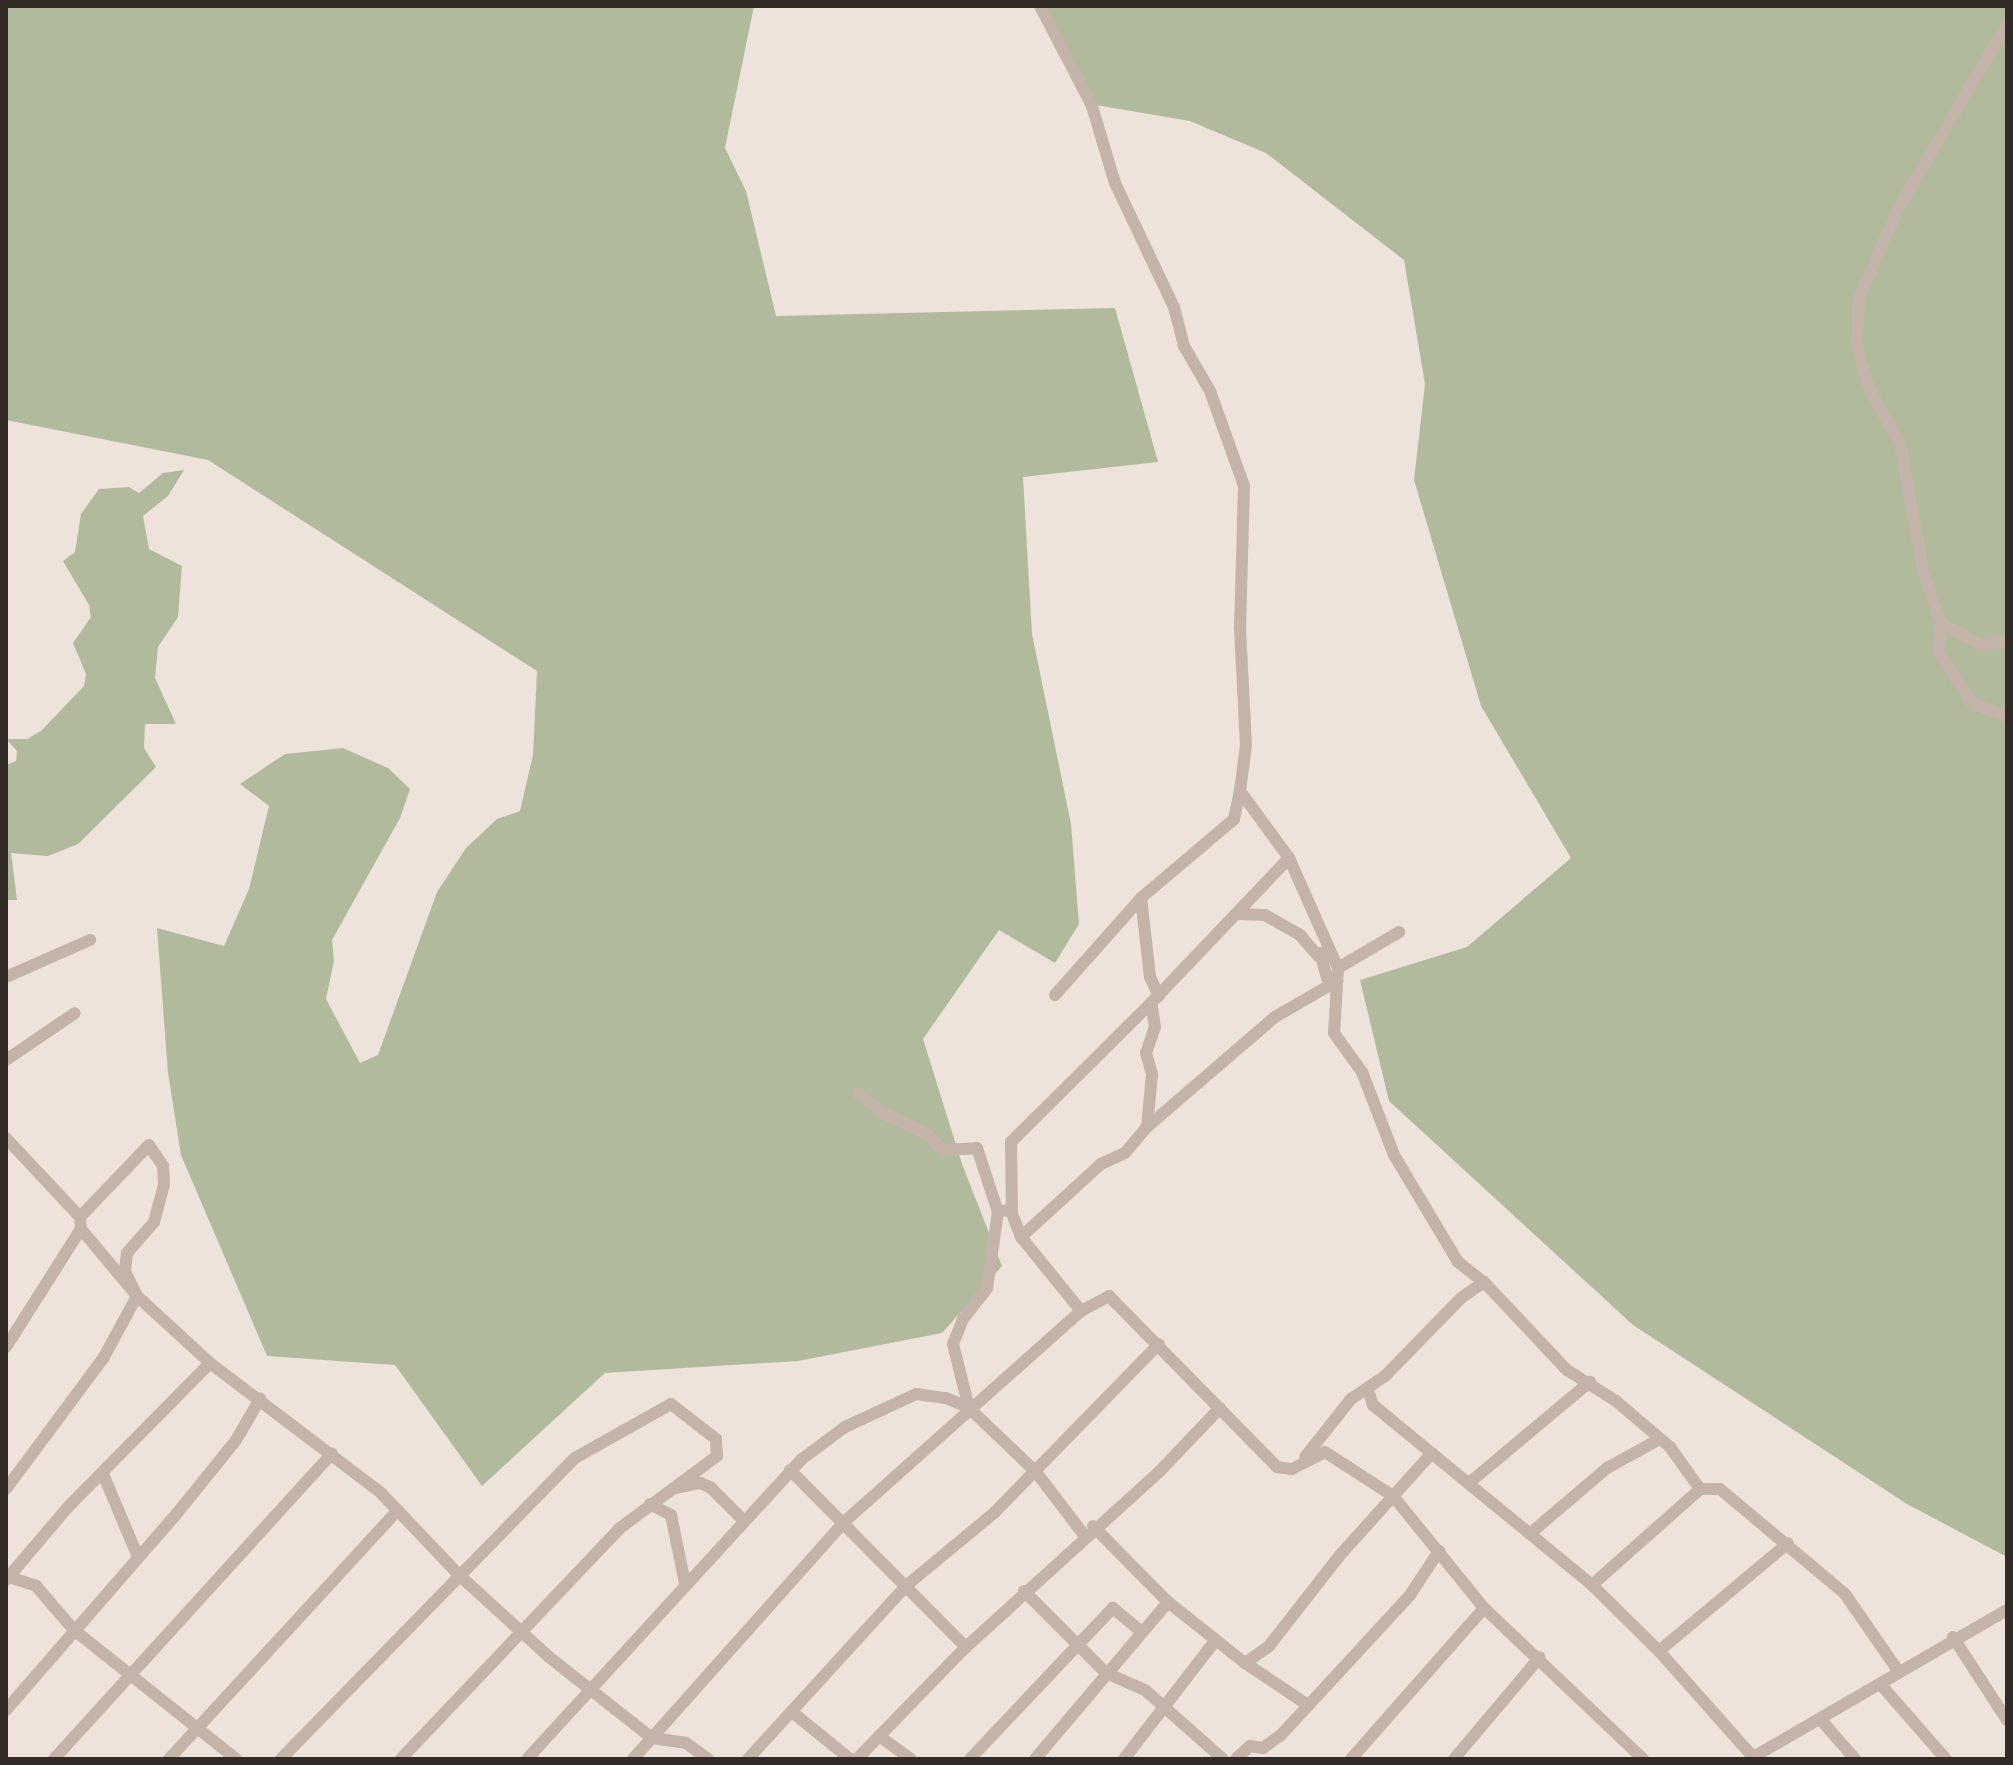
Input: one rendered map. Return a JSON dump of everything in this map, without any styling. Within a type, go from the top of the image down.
[{"type":"street","points":[[1040,6],[1092,106],[1115,183],[1174,307],[1184,346],[1210,391],[1244,486],[1240,628],[1246,745],[1234,819],[1141,898],[1055,995]]},
{"type":"street","points":[[2007,24],[1897,211],[1859,298],[1857,345],[1869,389],[1900,443],[1923,570],[1941,623],[1938,651],[1972,703],[2007,717]]},
{"type":"street","points":[[1941,623],[1981,645],[2007,641]]},
{"type":"street","points":[[1240,791],[1289,858],[1323,934],[1335,978],[1334,1033],[1362,1072],[1394,1155],[1423,1198],[1450,1253],[1484,1282],[1551,1356],[1590,1382],[1670,1447],[1700,1489]]},
{"type":"street","points":[[1081,1311],[1021,1237],[1012,1209],[1011,1142],[1155,1000],[1289,858]]},
{"type":"street","points":[[1141,898],[1155,1000],[1155,1027],[1146,1053],[1152,1074],[1147,1127]]},
{"type":"street","points":[[1236,914],[1265,915],[1300,935],[1335,978]]},
{"type":"street","points":[[1021,1237],[1101,1164],[1125,1153],[1147,1127],[1275,1017],[1399,932]]},
{"type":"street","points":[[1319,957],[1323,934]]},
{"type":"street","points":[[6,977],[90,940]]},
{"type":"street","points":[[6,1060],[75,1013]]},
{"type":"street","points":[[858,1093],[885,1114],[927,1134],[943,1150],[977,1148],[998,1212],[987,1288],[963,1319],[953,1344],[969,1408]]},
{"type":"street","points":[[6,1138],[81,1223],[137,1296],[210,1363],[332,1453],[398,1510],[518,1632],[592,1691],[652,1738],[686,1743],[708,1759]]},
{"type":"street","points":[[6,1347],[81,1223],[149,1145],[163,1166],[163,1198],[154,1222],[127,1253],[125,1271],[137,1296]]},
{"type":"street","points":[[998,1212],[1012,1209]]},
{"type":"street","points":[[1302,1462],[1351,1399],[1368,1390],[1461,1298],[1484,1282]]},
{"type":"street","points":[[6,1489],[104,1357],[137,1296]]},
{"type":"street","points":[[633,1759],[843,1523],[1081,1311],[1109,1296],[1277,1467],[1292,1469],[1325,1452],[1393,1496],[1484,1608],[1540,1657],[1643,1759]]},
{"type":"street","points":[[748,1759],[907,1585],[1036,1472],[1159,1344]]},
{"type":"street","points":[[210,1363],[7,1577],[36,1586],[74,1630],[200,1726],[236,1759]]},
{"type":"street","points":[[1469,1483],[1590,1382]]},
{"type":"street","points":[[1368,1390],[1373,1405],[1532,1532],[1592,1585],[1659,1651],[1752,1758],[1882,1686],[1953,1637],[2007,1610]]},
{"type":"street","points":[[527,1759],[592,1691],[742,1519],[790,1470],[845,1427],[916,1394],[969,1408],[1036,1472],[1088,1531],[1168,1602],[1214,1642],[1308,1705]]},
{"type":"street","points":[[6,1710],[236,1440],[260,1399]]},
{"type":"street","points":[[281,1759],[575,1458],[671,1404],[719,1445],[717,1456],[650,1504],[518,1632],[401,1759]]},
{"type":"street","points":[[857,1759],[966,1647],[1088,1531],[1160,1471],[1220,1408]]},
{"type":"street","points":[[1532,1532],[1607,1468],[1658,1440]]},
{"type":"street","points":[[54,1759],[133,1677],[332,1453]]},
{"type":"street","points":[[1245,1663],[1269,1646],[1432,1453]]},
{"type":"street","points":[[790,1470],[966,1647]]},
{"type":"street","points":[[103,1474],[138,1557]]},
{"type":"street","points":[[675,1488],[700,1483],[710,1487],[742,1519]]},
{"type":"street","points":[[1592,1585],[1700,1489],[1720,1489],[1845,1594],[1899,1672]]},
{"type":"street","points":[[650,1504],[671,1515],[685,1583]]},
{"type":"street","points":[[169,1759],[398,1510]]},
{"type":"street","points":[[1659,1651],[1788,1543]]},
{"type":"street","points":[[1236,1759],[1250,1746],[1271,1744],[1410,1595],[1439,1551]]},
{"type":"street","points":[[1024,1591],[1106,1673],[1133,1683],[1165,1705],[1223,1759]]},
{"type":"street","points":[[1035,1759],[1168,1602]]},
{"type":"street","points":[[970,1759],[1115,1606],[1142,1632]]},
{"type":"street","points":[[1351,1759],[1484,1608]]},
{"type":"street","points":[[1953,1637],[2007,1720]]},
{"type":"street","points":[[1124,1759],[1214,1642]]},
{"type":"street","points":[[1454,1759],[1540,1657]]},
{"type":"street","points":[[1882,1686],[1946,1759]]},
{"type":"street","points":[[792,1712],[850,1759]]},
{"type":"street","points":[[1821,1720],[1853,1758]]},
{"type":"street","points":[[879,1736],[911,1759]]},
{"type":"green space","points":[[6,6],[754,6],[725,148],[746,191],[776,316],[1115,308],[1158,462],[1023,477],[1032,634],[1071,824],[1079,924],[1055,963],[999,930],[923,1039],[962,1164],[1002,1266],[942,1333],[798,1361],[605,1373],[482,1486],[395,1365],[267,1356],[181,1155],[168,1073],[157,928],[224,946],[249,889],[269,806],[240,784],[285,754],[343,748],[388,768],[410,789],[400,818],[332,940],[334,961],[326,999],[360,1063],[378,1055],[437,892],[466,848],[497,819],[520,811],[533,755],[537,671],[208,460],[6,420]]},
{"type":"green space","points":[[1046,6],[2007,6],[2007,1557],[1907,1504],[1633,1325],[1389,1101],[1360,980],[1467,947],[1571,858],[1481,706],[1414,480],[1425,384],[1404,260],[1266,153],[1190,121],[1096,105]]},
{"type":"green space","points":[[184,470],[168,496],[143,516],[149,549],[182,566],[178,617],[158,647],[155,678],[176,724],[145,724],[144,748],[156,767],[78,844],[48,856],[11,853],[17,900],[6,900],[6,765],[16,761],[17,751],[6,739],[27,739],[41,731],[84,686],[86,674],[73,643],[91,617],[89,605],[63,561],[75,552],[81,514],[99,489],[129,487],[139,493],[163,473]]}]
